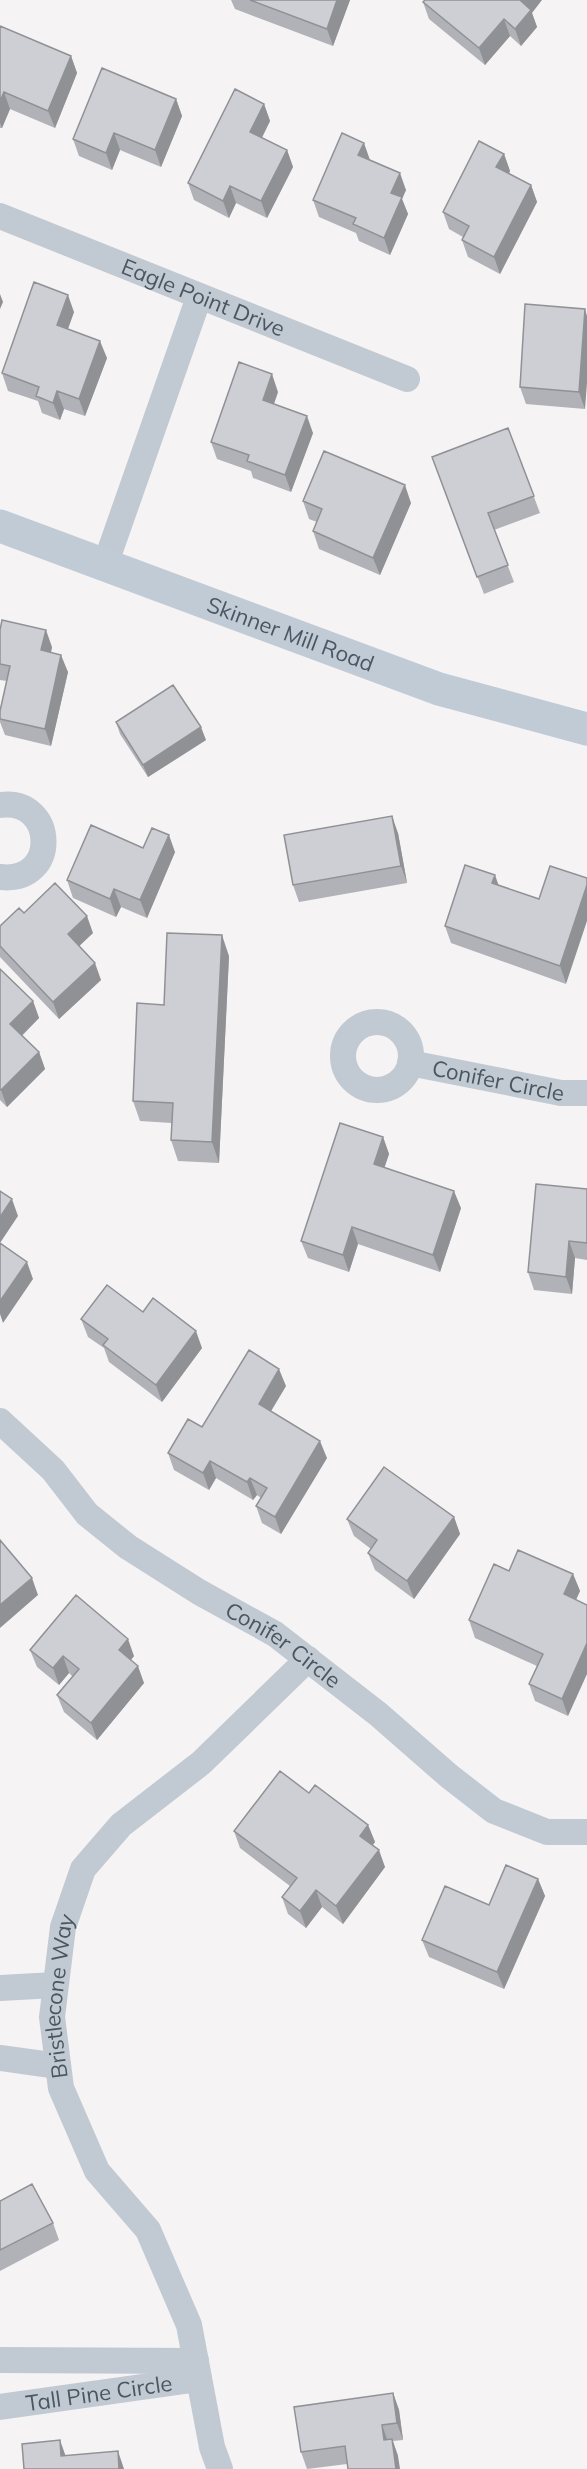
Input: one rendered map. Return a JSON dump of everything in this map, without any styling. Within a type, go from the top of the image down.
[{"type":"street","name":"Eagle Point Drive","points":[[0,216],[407,379]]},
{"type":"street","points":[[105,564],[199,297]]},
{"type":"street","name":"Skinner Mill Road","points":[[0,526],[439,689],[587,729]]},
{"type":"street","points":[[0,805],[23,807],[34,815],[44,833],[44,848],[36,865],[25,874],[12,878],[0,877]]},
{"type":"street","name":"Conifer Circle","points":[[410,1063],[561,1093],[587,1093]]},
{"type":"street","name":"Conifer Circle","points":[[0,1421],[53,1470],[87,1514],[128,1547],[199,1592],[275,1634],[378,1714],[449,1776],[494,1811],[547,1832],[587,1832]]},
{"type":"street","name":"Bristlecone Way","points":[[220,2469],[212,2447],[189,2325],[148,2230],[97,2171],[61,2088],[52,2017],[55,1986],[63,1927],[83,1869],[121,1825],[201,1764],[308,1659]]},
{"type":"street","points":[[0,1988],[55,1986]]},
{"type":"street","points":[[0,2058],[58,2066]]},
{"type":"street","name":"Tall Pine Circle","points":[[0,2360],[197,2370]]},
{"type":"street","name":"Tall Pine Circle","points":[[0,2407],[197,2370]]},
{"type":"building","points":[[250,0],[337,0],[327,29]]},
{"type":"building","points":[[425,0],[522,0],[531,10],[515,29],[504,19],[479,48],[423,2]]},
{"type":"building","points":[[0,26],[71,56],[48,111],[4,92],[0,101]]},
{"type":"building","points":[[102,68],[176,99],[155,150],[114,133],[106,153],[73,139]]},
{"type":"building","points":[[235,89],[264,104],[250,132],[287,150],[261,201],[230,186],[223,201],[188,183]]},
{"type":"building","points":[[342,133],[364,143],[358,155],[400,173],[391,193],[402,197],[384,238],[353,224],[356,218],[313,200]]},
{"type":"building","points":[[479,141],[504,154],[496,167],[531,185],[494,257],[462,240],[469,226],[443,212]]},
{"type":"building","points":[[34,282],[68,295],[57,325],[100,341],[79,399],[57,391],[53,403],[36,396],[39,387],[2,373]]},
{"type":"building","points":[[525,304],[585,309],[579,392],[520,387]]},
{"type":"building","points":[[239,362],[272,374],[263,400],[307,416],[285,475],[247,461],[249,455],[211,442]]},
{"type":"building","points":[[508,428],[534,496],[488,513],[508,565],[477,577],[432,457]]},
{"type":"building","points":[[324,451],[405,485],[373,558],[313,531],[322,509],[303,501]]},
{"type":"building","points":[[2,620],[46,630],[41,650],[61,655],[45,729],[0,719],[10,666],[0,664]]},
{"type":"building","points":[[173,685],[201,727],[143,765],[116,722]]},
{"type":"building","points":[[392,816],[401,866],[293,885],[284,835]]},
{"type":"building","points":[[91,825],[143,848],[152,828],[169,835],[140,900],[114,889],[110,899],[67,880]]},
{"type":"building","points":[[465,865],[495,875],[492,883],[539,899],[550,866],[587,878],[587,885],[560,966],[445,926]]},
{"type":"building","points":[[55,883],[87,916],[68,934],[95,963],[53,1002],[0,946],[0,926],[19,908],[24,913]]},
{"type":"building","points":[[167,933],[222,935],[212,1142],[171,1140],[173,1103],[133,1101],[137,1003],[164,1005]]},
{"type":"building","points":[[0,969],[33,1001],[10,1024],[39,1052],[1,1090],[0,1089]]},
{"type":"building","points":[[340,1123],[383,1137],[374,1164],[454,1191],[433,1255],[352,1227],[343,1255],[301,1241]]},
{"type":"building","points":[[536,1184],[587,1189],[587,1243],[569,1241],[566,1277],[528,1272]]},
{"type":"building","points":[[0,1191],[12,1199],[0,1217]]},
{"type":"building","points":[[0,1243],[27,1262],[0,1301]]},
{"type":"building","points":[[107,1285],[143,1312],[153,1298],[196,1331],[156,1385],[103,1345],[108,1339],[81,1319]]},
{"type":"building","points":[[249,1350],[279,1369],[259,1404],[320,1441],[275,1517],[256,1506],[267,1488],[250,1478],[247,1482],[210,1461],[203,1473],[168,1453],[188,1419],[202,1427]]},
{"type":"building","points":[[384,1467],[454,1517],[407,1581],[368,1553],[377,1540],[347,1519]]},
{"type":"building","points":[[0,1540],[32,1578],[0,1605]]},
{"type":"building","points":[[518,1550],[573,1574],[564,1594],[587,1605],[587,1643],[562,1699],[529,1684],[543,1654],[469,1620],[494,1564],[509,1571]]},
{"type":"building","points":[[76,1595],[128,1639],[119,1650],[138,1666],[91,1723],[57,1695],[79,1669],[63,1656],[53,1668],[30,1650]]},
{"type":"building","points":[[280,1771],[309,1793],[315,1785],[368,1825],[360,1836],[379,1850],[336,1906],[316,1890],[300,1911],[282,1897],[297,1878],[234,1831]]},
{"type":"building","points":[[506,1865],[538,1879],[497,1972],[422,1940],[445,1886],[489,1905]]},
{"type":"building","points":[[32,2184],[53,2223],[0,2250],[0,2201]]},
{"type":"building","points":[[393,2393],[397,2423],[382,2425],[384,2440],[392,2439],[396,2469],[348,2469],[345,2446],[301,2452],[294,2407]]},
{"type":"building","points":[[60,2440],[61,2456],[118,2451],[119,2469],[24,2469],[22,2444]]}]
